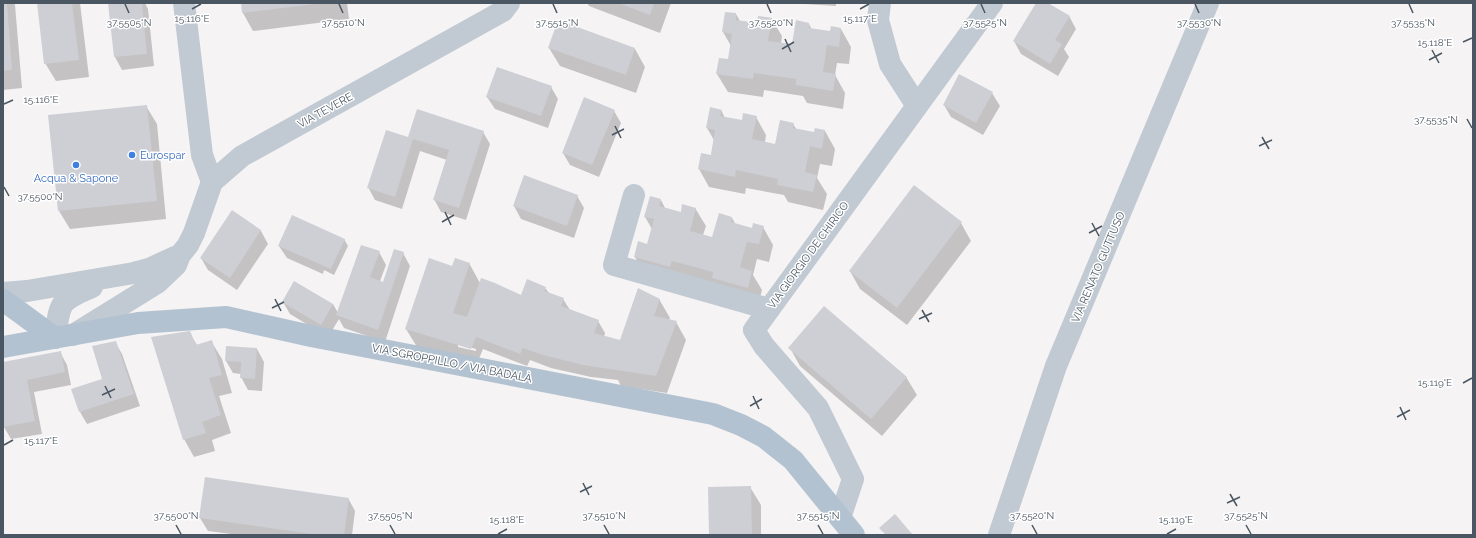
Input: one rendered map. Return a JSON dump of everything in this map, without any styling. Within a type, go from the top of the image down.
[{"type":"main road","points":[[3,300],[64,336]]},
{"type":"main road","name":"VIA SGROPPILLO / VIA BADALÀ","points":[[3,347],[138,323],[226,317],[311,336],[713,414],[764,436],[793,460],[854,535]]},
{"type":"street","points":[[184,3],[202,155],[212,182]]},
{"type":"street","name":"VIA TEVERE","points":[[64,336],[157,283],[176,265],[180,255],[188,245],[194,233],[212,182],[242,156],[503,11],[509,3]]},
{"type":"street","points":[[880,3],[878,20],[890,64],[917,106]]},
{"type":"street","name":"VIA GIORGIO DE CHIRICO","points":[[840,518],[853,479],[818,408],[764,346],[754,330],[992,3]]},
{"type":"street","name":"VIA RENATO GUTTUSO","points":[[999,535],[1056,366],[1208,3]]},
{"type":"street","points":[[634,195],[614,265],[769,309]]},
{"type":"street","points":[[3,293],[27,291],[117,276],[149,269],[180,255]]},
{"type":"street","points":[[64,336],[59,310],[65,300],[117,276]]},
{"type":"building","points":[[3,3],[7,3],[12,70],[3,71]]},
{"type":"building","points":[[37,3],[72,3],[79,60],[44,64]]},
{"type":"building","points":[[108,3],[142,3],[147,54],[114,57]]},
{"type":"building","points":[[241,3],[316,3],[316,4],[242,13]]},
{"type":"building","points":[[618,3],[654,3],[650,15]]},
{"type":"building","points":[[1036,3],[1048,3],[1070,16],[1055,40],[1062,44],[1050,64],[1013,41]]},
{"type":"building","points":[[725,12],[736,13],[736,20],[757,23],[758,16],[772,18],[768,41],[792,44],[796,20],[809,23],[809,28],[830,31],[831,26],[841,28],[839,47],[827,45],[823,72],[836,74],[833,91],[796,85],[796,79],[754,73],[753,79],[716,74],[719,58],[728,59],[732,34],[722,32]]},
{"type":"building","points":[[558,20],[635,48],[626,75],[548,48]]},
{"type":"building","points":[[497,67],[552,86],[541,116],[486,97]]},
{"type":"building","points":[[959,74],[993,92],[976,123],[943,105]]},
{"type":"building","points":[[584,97],[615,110],[592,165],[562,153]]},
{"type":"building","points":[[147,105],[157,201],[58,211],[48,115]]},
{"type":"building","points":[[710,107],[722,110],[720,116],[742,120],[743,113],[757,116],[752,139],[775,144],[780,120],[794,123],[793,128],[814,132],[815,128],[825,130],[822,149],[810,146],[805,172],[817,175],[813,192],[777,185],[778,179],[736,170],[735,177],[698,169],[701,153],[711,155],[715,130],[706,128]]},
{"type":"building","points":[[417,109],[484,131],[459,208],[433,200],[449,150],[413,139],[395,197],[367,188],[386,130],[408,137]]},
{"type":"building","points":[[524,175],[578,195],[567,226],[513,206]]},
{"type":"building","points":[[914,185],[962,222],[897,308],[849,271]]},
{"type":"building","points":[[650,196],[661,199],[659,206],[681,212],[682,204],[696,208],[690,231],[712,237],[719,213],[732,217],[731,222],[752,228],[753,223],[764,226],[759,244],[747,242],[740,267],[752,271],[748,288],[712,278],[713,272],[672,261],[670,267],[634,257],[638,241],[647,244],[654,219],[644,217]]},
{"type":"building","points":[[232,210],[261,230],[230,278],[200,258]]},
{"type":"building","points":[[292,215],[345,239],[331,269],[278,246]]},
{"type":"building","points":[[361,245],[380,251],[370,277],[383,282],[394,249],[404,252],[378,330],[336,315]]},
{"type":"building","points":[[429,258],[452,266],[455,258],[470,263],[453,313],[467,317],[481,278],[521,295],[527,279],[546,287],[544,291],[564,298],[561,306],[599,320],[594,333],[620,340],[638,288],[660,299],[654,316],[677,321],[656,376],[583,365],[543,355],[523,348],[520,354],[476,337],[471,349],[405,329]]},
{"type":"building","points":[[294,281],[333,304],[321,325],[282,302]]},
{"type":"building","points":[[824,306],[907,377],[871,419],[788,348]]},
{"type":"building","points":[[190,331],[196,345],[212,340],[222,375],[209,378],[221,415],[202,422],[206,433],[183,440],[151,337]]},
{"type":"building","points":[[116,341],[134,394],[79,412],[71,389],[102,379],[92,346]]},
{"type":"building","points":[[226,346],[257,348],[255,379],[240,378],[241,362],[225,361]]},
{"type":"building","points":[[61,351],[65,372],[27,380],[35,421],[3,427],[3,362]]},
{"type":"building","points":[[205,477],[349,498],[344,535],[319,535],[199,518]]},
{"type":"building","points":[[751,486],[752,535],[709,535],[708,487]]},
{"type":"building","points":[[895,514],[913,535],[886,535],[879,528]]},
{"type":"place","name":"Eurospar","points":[[132,155]]},
{"type":"place","name":"Acqua & Sapone","points":[[76,165]]}]
